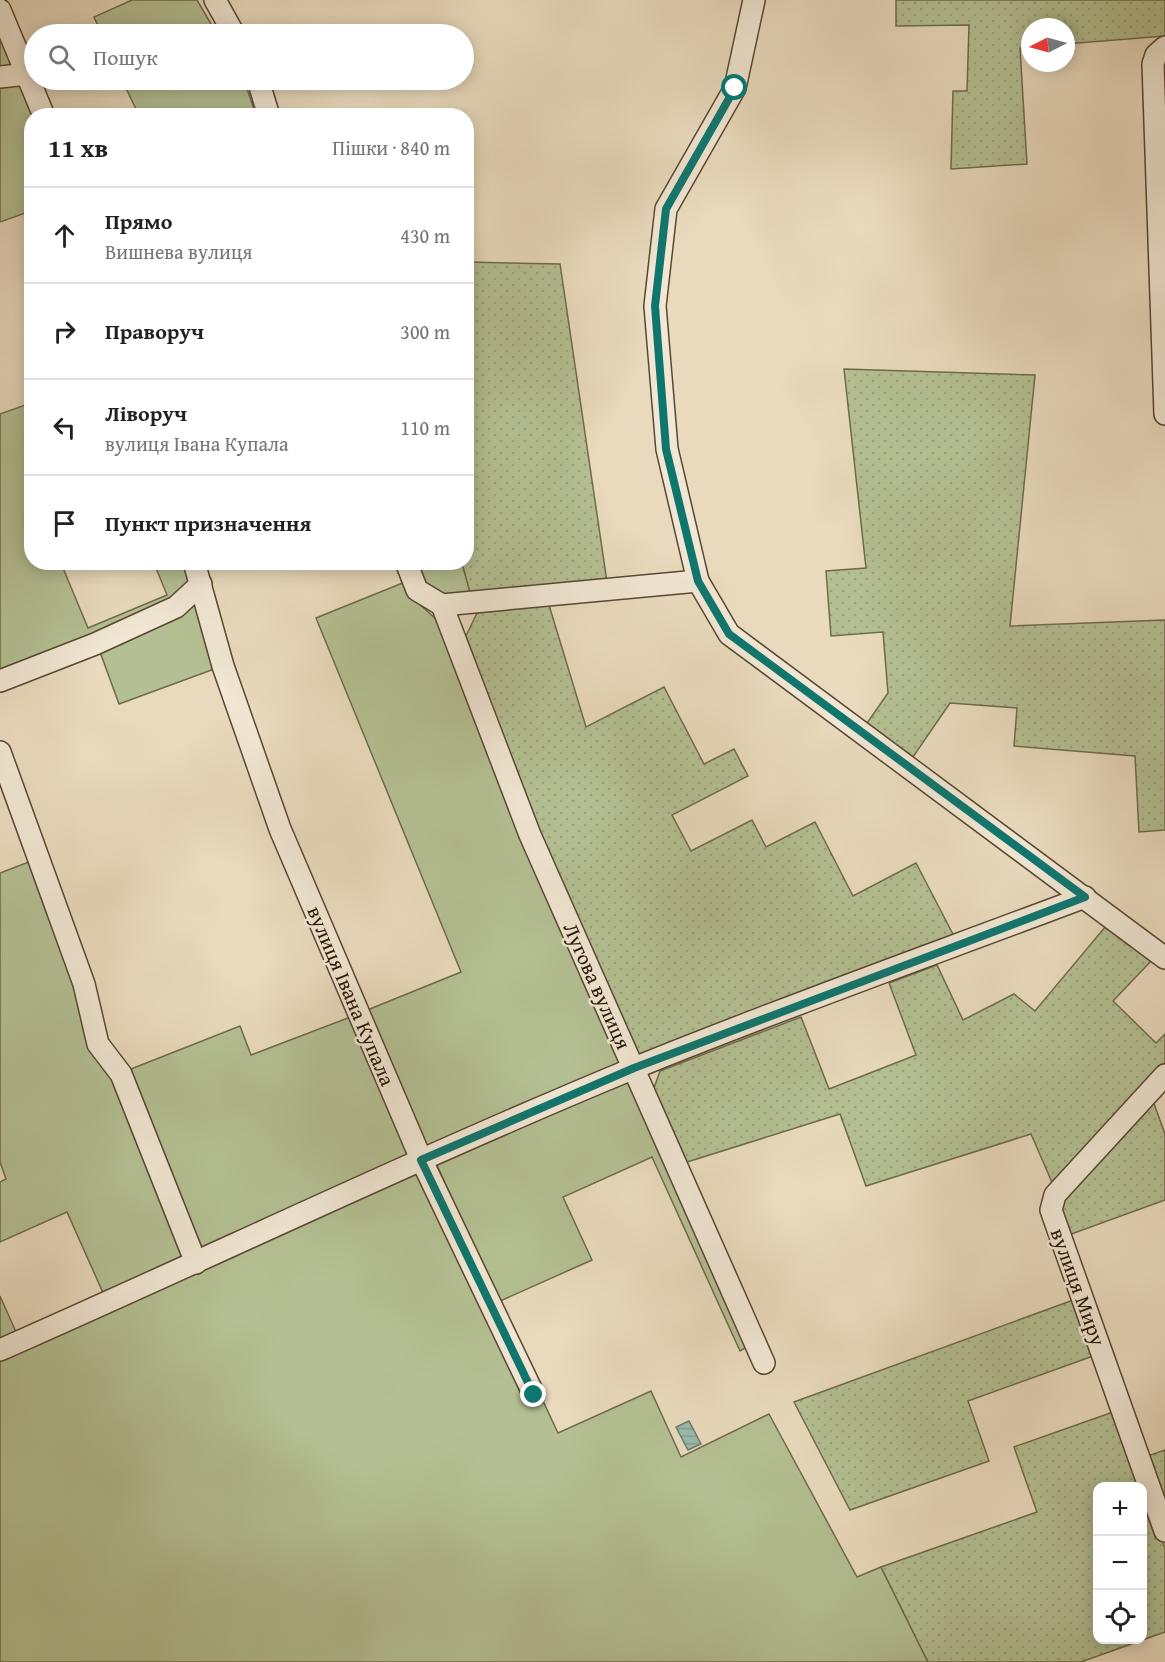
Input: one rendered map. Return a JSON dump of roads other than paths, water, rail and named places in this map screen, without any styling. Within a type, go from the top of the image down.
[{"type":"street","points":[[215,0],[228,24]]},
{"type":"street","points":[[754,0],[735,88],[666,209],[655,306],[666,449],[698,581],[729,634],[1165,958]]},
{"type":"street","points":[[0,10],[24,67]]},
{"type":"street","points":[[1159,55],[1165,414]]},
{"type":"street","points":[[0,77],[24,74]]},
{"type":"street","points":[[33,90],[41,108]]},
{"type":"street","points":[[261,90],[267,108]]},
{"type":"street","name":"вулиця Івана Купала","points":[[197,570],[223,666],[280,829],[421,1160],[534,1395]]},
{"type":"street","points":[[409,570],[417,590],[442,605],[698,581]]},
{"type":"street","points":[[0,681],[95,644],[176,607],[201,584]]},
{"type":"street","name":"Лугова вулиця","points":[[442,605],[530,835],[764,1363]]},
{"type":"street","points":[[0,752],[84,984],[98,1044],[121,1074],[196,1263]]},
{"type":"street","points":[[0,1350],[421,1160],[634,1068],[1085,897]]},
{"type":"street","name":"вулиця Миру","points":[[1165,1075],[1055,1195],[1051,1210],[1165,1532]]}]
